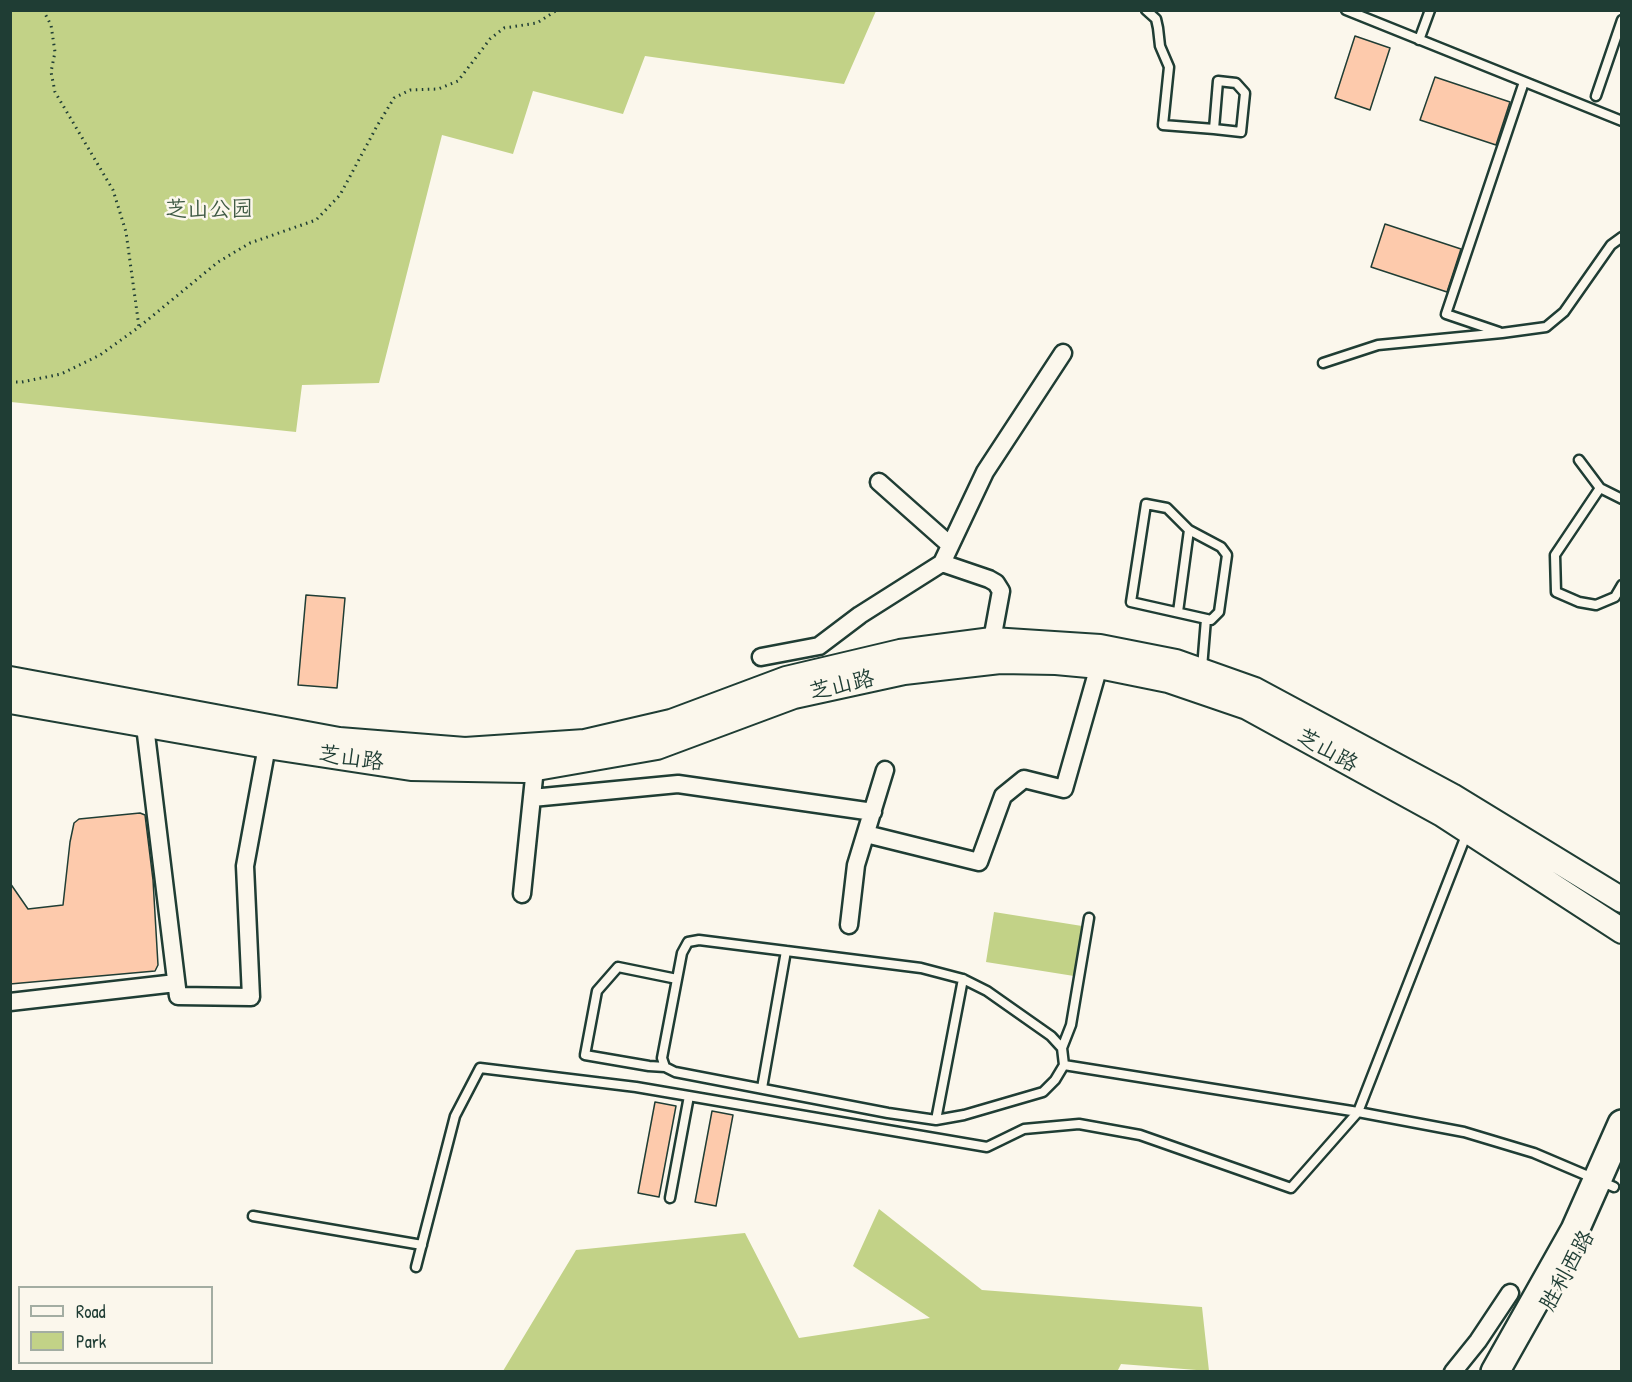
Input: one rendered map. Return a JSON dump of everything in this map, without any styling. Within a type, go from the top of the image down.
[{"type":"main road","points":[[10,679],[339,740],[465,750],[585,742],[670,722],[786,679],[900,652],[992,640],[1100,647],[1176,662],[1256,690],[1452,796],[1622,900]]},
{"type":"main road","name":"芝山路","points":[[10,701],[145,726],[411,768],[525,770],[657,747],[794,696],[904,672],[1000,662],[1056,662],[1099,666],[1168,680],[1247,707],[1442,814],[1622,931]]},
{"type":"main road","points":[[1495,1371],[1575,1230],[1611,1180],[1622,1124]]},
{"type":"main road","name":"胜利西路","points":[[1513,1371],[1611,1180]]},
{"type":"street","points":[[761,657],[819,646],[860,615],[942,563],[985,472],[1063,352]]},
{"type":"street","points":[[879,482],[950,545]]},
{"type":"street","points":[[942,563],[996,583],[1001,591],[992,640]]},
{"type":"street","points":[[866,834],[979,862],[1003,796],[1024,779],[1064,789],[1099,666]]},
{"type":"street","points":[[145,726],[178,996],[251,997],[245,866],[267,746]]},
{"type":"street","points":[[522,894],[535,768]]},
{"type":"street","points":[[849,925],[856,865],[885,770]]},
{"type":"street","points":[[532,798],[678,784],[873,812]]},
{"type":"street","points":[[10,1002],[176,983]]},
{"type":"street","points":[[1453,1371],[1478,1341],[1510,1293]]},
{"type":"lane","points":[[1146,10],[1156,19],[1160,46],[1168,67],[1163,125],[1241,132],[1245,93],[1236,83],[1218,81],[1214,129]]},
{"type":"lane","points":[[1346,10],[1622,121]]},
{"type":"lane","points":[[1419,40],[1430,10]]},
{"type":"lane","points":[[1596,96],[1622,20]]},
{"type":"lane","points":[[1503,333],[1446,314],[1524,82]]},
{"type":"lane","points":[[1323,363],[1378,345],[1546,327],[1564,312],[1611,245],[1622,237]]},
{"type":"lane","points":[[1579,460],[1600,488],[1622,499]]},
{"type":"lane","points":[[1600,488],[1555,555],[1556,592],[1579,602],[1596,605],[1615,597],[1622,585]]},
{"type":"lane","points":[[1146,504],[1167,508],[1189,530],[1221,547],[1227,555],[1219,612],[1211,620],[1178,612],[1131,602],[1146,504]]},
{"type":"lane","points":[[1178,612],[1189,530]]},
{"type":"lane","points":[[1201,671],[1206,619]]},
{"type":"lane","points":[[416,1267],[455,1116],[480,1068],[626,1086],[987,1147],[1024,1129],[1079,1124],[1140,1135],[1291,1188],[1358,1112],[1467,831]]},
{"type":"lane","points":[[677,979],[618,967],[597,991],[585,1055],[664,1067],[675,1072],[888,1113],[936,1120],[964,1116],[1043,1092],[1055,1080],[1064,1065],[1062,1048],[1071,1025],[1089,918]]},
{"type":"lane","points":[[664,1067],[662,1058],[682,952],[688,942],[699,940],[921,968],[963,978],[987,991],[1051,1036],[1062,1048]]},
{"type":"lane","points":[[762,1088],[786,951]]},
{"type":"lane","points":[[936,1120],[963,978]]},
{"type":"lane","points":[[1064,1065],[1358,1112],[1464,1132],[1611,1180]]},
{"type":"lane","points":[[670,1198],[689,1096]]},
{"type":"lane","points":[[253,1216],[422,1245]]},
{"type":"path","points":[[43,10],[51,25],[55,52],[51,72],[56,92],[113,190],[126,232],[140,327]]},
{"type":"path","points":[[10,382],[22,382],[61,374],[100,356],[140,327],[218,262],[250,243],[316,220],[340,195],[394,98],[410,90],[438,89],[458,81],[490,39],[504,28],[537,23],[557,10]]},
{"type":"green space","name":"芝山公园","points":[[11,10],[876,11],[844,84],[645,56],[623,114],[533,91],[513,154],[442,135],[379,383],[302,385],[296,432],[11,402]]},
{"type":"green space","points":[[994,912],[1082,926],[1074,976],[986,962]]},
{"type":"green space","points":[[879,1209],[982,1290],[1202,1307],[1209,1371],[1121,1364],[1117,1372],[503,1371],[576,1250],[745,1233],[799,1338],[930,1318],[853,1266]]},
{"type":"building","points":[[1355,36],[1390,48],[1370,110],[1335,98]]},
{"type":"building","points":[[1435,77],[1510,102],[1496,145],[1420,120]]},
{"type":"building","points":[[1385,224],[1461,249],[1447,292],[1371,267]]},
{"type":"building","points":[[306,595],[345,598],[337,688],[298,685]]},
{"type":"building","points":[[140,813],[145,815],[153,880],[158,965],[155,971],[10,984],[10,883],[28,909],[63,905],[74,823],[79,819]]},
{"type":"building","points":[[655,1102],[676,1106],[659,1197],[638,1193]]},
{"type":"building","points":[[712,1111],[733,1115],[716,1206],[695,1202]]}]
